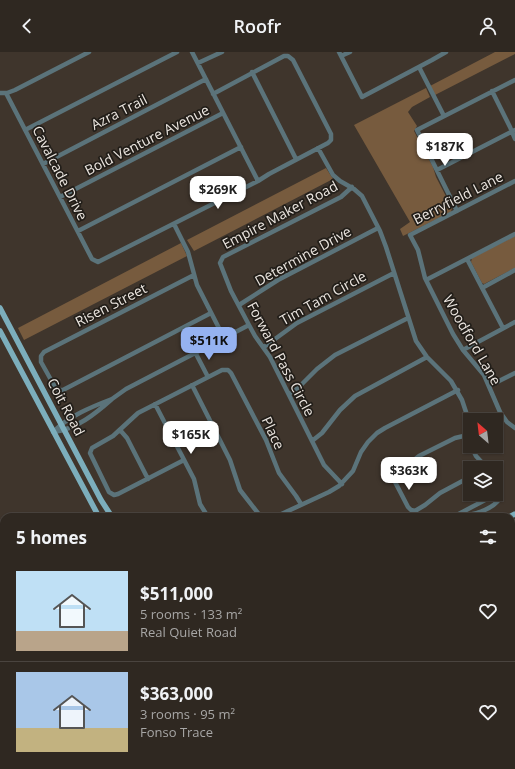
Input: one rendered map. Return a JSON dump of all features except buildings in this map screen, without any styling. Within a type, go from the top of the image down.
[{"type":"main road","name":"Coit Road","points":[[0,308],[101,500],[109,513]]},
{"type":"main road","name":"Coit Road","points":[[0,331],[97,513]]},
{"type":"street","points":[[0,93],[15,90],[89,52]]},
{"type":"street","points":[[25,130],[177,52]]},
{"type":"street","points":[[192,52],[258,181]]},
{"type":"street","points":[[198,63],[222,52]]},
{"type":"street","points":[[350,52],[340,54],[362,97],[446,52]]},
{"type":"street","points":[[213,94],[284,56],[291,57],[331,134],[329,142],[258,181],[174,224],[188,252],[197,285],[224,338]]},
{"type":"street","points":[[419,67],[444,116]]},
{"type":"street","points":[[252,72],[296,159]]},
{"type":"street","name":"Azra Trail","points":[[43,164],[206,80]]},
{"type":"street","points":[[457,211],[417,130],[515,80]]},
{"type":"street","points":[[492,91],[514,131],[515,139]]},
{"type":"street","name":"Cavalcade Drive","points":[[6,93],[92,259],[95,262],[101,262],[174,224]]},
{"type":"street","name":"Bold Venture Avenue","points":[[60,197],[223,113]]},
{"type":"street","points":[[437,170],[514,131]]},
{"type":"street","points":[[78,231],[241,147]]},
{"type":"street","points":[[318,148],[333,175],[340,181],[352,187],[362,196],[386,247],[416,341],[427,358],[448,377],[458,390],[466,413]]},
{"type":"street","name":"Berryfield Lane","points":[[410,235],[515,181]]},
{"type":"street","name":"Empire Maker Road","points":[[220,262],[224,258],[341,197],[352,187]]},
{"type":"street","name":"Determine Drive","points":[[239,305],[278,280],[378,228]]},
{"type":"street","points":[[426,280],[515,234]]},
{"type":"street","name":"Woodford Lane","points":[[410,235],[418,250],[426,280],[453,334],[463,350],[482,372],[500,412],[507,422],[515,428]]},
{"type":"street","points":[[466,259],[503,328]]},
{"type":"street","name":"Forward Pass Circle","points":[[220,262],[220,267],[249,325],[255,336],[264,347],[290,394],[312,441],[326,466],[342,484]]},
{"type":"street","points":[[482,288],[515,270]]},
{"type":"street","name":"Tim Tam Circle","points":[[264,347],[297,323],[394,273]]},
{"type":"street","name":"Risen Street","points":[[194,275],[44,352],[41,356],[41,362],[54,386],[57,389],[63,390],[211,313]]},
{"type":"street","points":[[290,394],[320,366],[338,353],[408,318]]},
{"type":"street","points":[[463,350],[515,322]]},
{"type":"street","points":[[53,432],[65,430],[92,416],[126,389],[249,325]]},
{"type":"street","points":[[184,460],[118,494],[112,495],[90,455],[90,451],[92,448],[111,438],[134,416],[208,377],[195,352]]},
{"type":"street","points":[[312,441],[322,433],[340,410],[355,396],[427,358]]},
{"type":"street","name":"Place","points":[[208,377],[227,369],[231,373],[266,440],[279,473],[301,504]]},
{"type":"street","points":[[489,386],[515,373]]},
{"type":"street","points":[[192,385],[230,460],[240,490],[258,513]]},
{"type":"street","points":[[283,513],[329,492],[342,484],[353,471],[365,447],[377,433],[458,390]]},
{"type":"street","points":[[53,432],[61,424],[98,404],[112,399]]},
{"type":"street","points":[[155,404],[194,481],[200,504],[206,513]]},
{"type":"street","points":[[120,430],[128,439],[148,479]]},
{"type":"street","points":[[463,436],[455,438],[419,456],[397,474],[395,477],[395,482],[408,507],[412,511],[419,509],[440,493],[463,481]]},
{"type":"street","points":[[474,453],[481,461]]},
{"type":"street","points":[[460,513],[483,501]]},
{"type":"street","points":[[474,513],[483,510],[496,501]]},
{"type":"street","points":[[479,503],[483,510]]},
{"type":"shaded area","points":[[495,52],[515,52],[515,54],[435,95],[430,86]]},
{"type":"shaded area","points":[[426,88],[430,97],[412,107],[408,112],[417,126],[414,131],[452,208],[451,212],[403,236],[400,229],[410,222],[354,125]]},
{"type":"shaded area","points":[[326,168],[333,179],[194,251],[187,240]]},
{"type":"shaded area","points":[[515,236],[515,268],[484,284],[482,283],[471,262],[472,258]]},
{"type":"shaded area","points":[[181,243],[187,256],[24,340],[18,328]]}]
